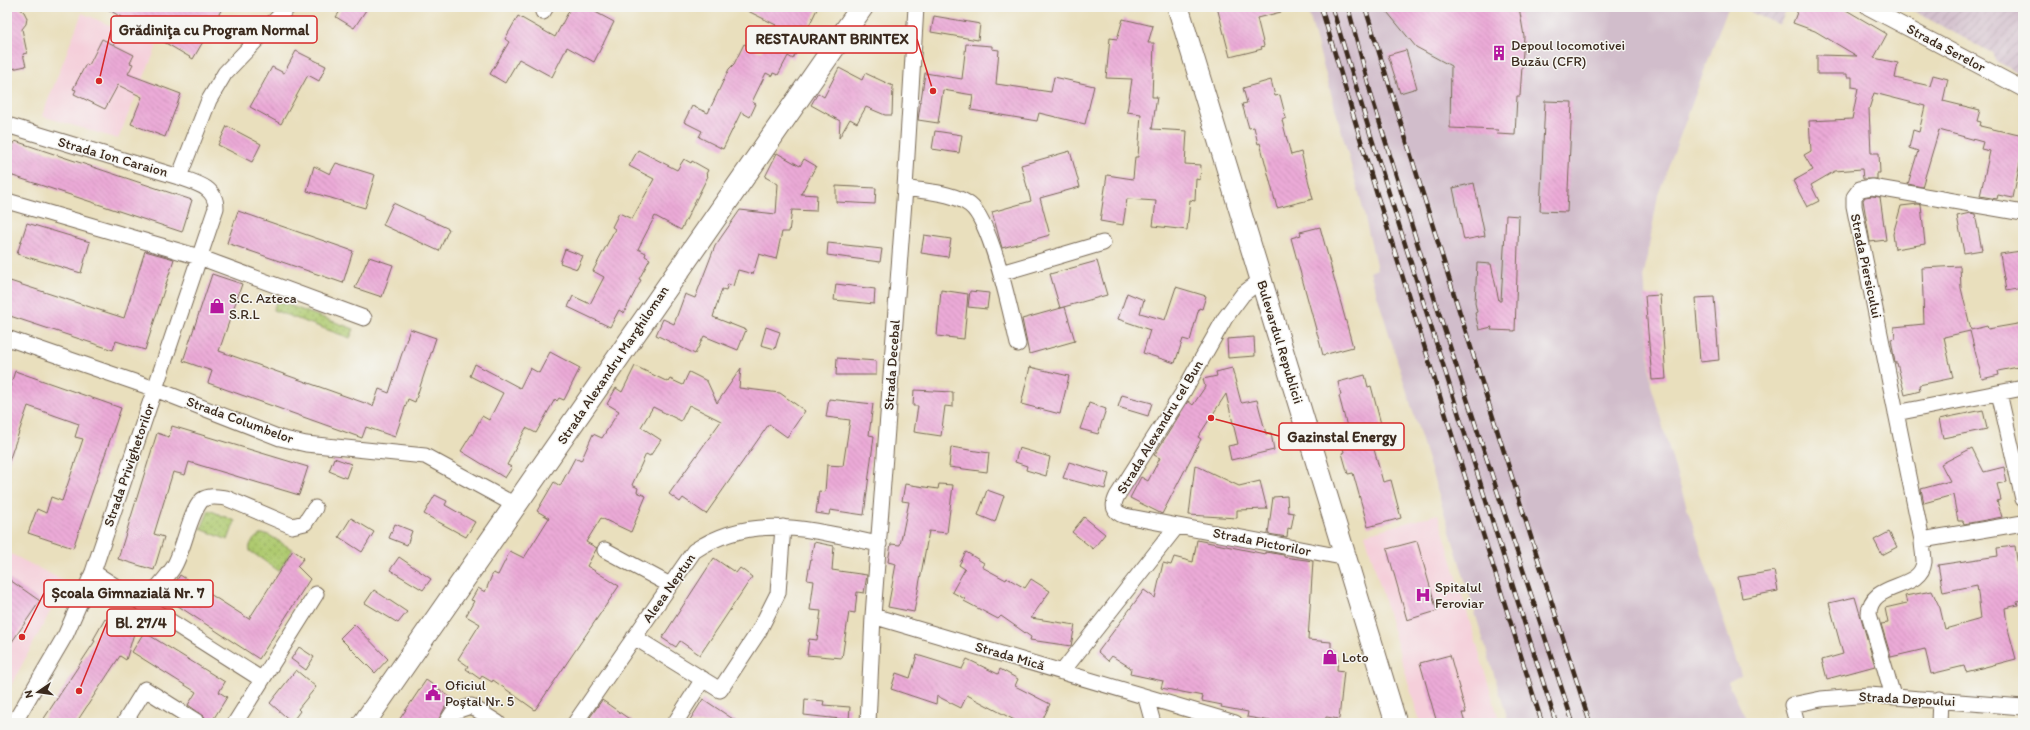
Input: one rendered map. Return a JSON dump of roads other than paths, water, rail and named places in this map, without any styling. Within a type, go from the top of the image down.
[{"type":"main road","name":"Strada Alexandru Marghiloman","points":[[366,723],[862,7]]},
{"type":"main road","name":"Bulevardul Republicii","points":[[1178,7],[1199,81],[1347,558],[1396,723]]},
{"type":"main road","points":[[1192,7],[1196,32],[1199,81]]},
{"type":"street","points":[[180,176],[209,100],[225,73],[288,7]]},
{"type":"street","name":"Strada Decebal","points":[[868,723],[873,616],[905,188],[916,7]]},
{"type":"street","name":"Strada Serelor","points":[[1868,7],[2023,89]]},
{"type":"street","name":"Strada Ion Caraion","points":[[7,126],[180,176],[204,186],[214,196]]},
{"type":"street","name":"Strada Piersicului","points":[[1893,696],[1869,614],[1869,606],[1873,599],[1882,593],[1913,579],[1920,572],[1924,563],[1922,540],[1854,206],[1857,193],[1865,187],[1872,187],[2023,213]]},
{"type":"street","points":[[905,188],[959,199],[971,206],[980,216],[1001,272],[1018,344]]},
{"type":"street","name":"Strada Privighetorilor","points":[[14,723],[66,634],[93,572],[216,208],[214,196]]},
{"type":"street","points":[[7,201],[199,257],[364,318]]},
{"type":"street","points":[[1001,272],[1103,243]]},
{"type":"street","name":"Strada Alexandru cel Bun","points":[[1177,526],[1118,513],[1114,510],[1114,504],[1182,394],[1225,318],[1243,294],[1261,280]]},
{"type":"street","name":"Strada Columbelor","points":[[7,338],[155,389],[280,438],[306,444],[425,456],[517,506]]},
{"type":"street","points":[[1896,413],[2023,388]]},
{"type":"street","points":[[1999,393],[2023,499]]},
{"type":"street","points":[[144,603],[174,567],[196,511],[202,501],[206,498],[215,496],[226,498],[292,526],[305,523],[315,508]]},
{"type":"street","points":[[1922,540],[2023,523]]},
{"type":"street","points":[[1062,672],[1177,526]]},
{"type":"street","name":"Strada Pictorilor","points":[[1177,526],[1347,558]]},
{"type":"street","points":[[634,637],[720,690],[759,631],[778,593],[783,527]]},
{"type":"street","name":"Aleea Neptun","points":[[575,723],[694,551],[711,539],[732,532],[753,528],[783,527],[800,528],[879,544]]},
{"type":"street","points":[[605,550],[670,585]]},
{"type":"street","points":[[93,572],[144,603],[261,679]]},
{"type":"street","points":[[235,723],[261,679],[316,594]]},
{"type":"street","name":"Strada Mică","points":[[873,616],[1146,698],[1235,723]]},
{"type":"street","points":[[676,723],[703,679]]},
{"type":"street","points":[[124,723],[145,689],[199,723]]},
{"type":"street","name":"Strada Depoului","points":[[1797,723],[1792,705],[1849,696],[1893,696],[1940,699],[2023,708]]},
{"type":"street","points":[[1146,698],[1153,723]]},
{"type":"street","points":[[1939,723],[1940,699]]},
{"type":"street","points":[[446,723],[453,712],[472,706],[498,723]]},
{"type":"railway","points":[[1321,7],[1378,198],[1542,723]]},
{"type":"railway","points":[[1332,7],[1370,133],[1556,723]]},
{"type":"railway","points":[[1348,7],[1372,98],[1439,313],[1573,723]]},
{"type":"railway","points":[[1365,7],[1452,288],[1590,723]]},
{"type":"place","name":"Depoul locomotivei Buzău (CFR)","points":[[1499,53]]},
{"type":"place","name":"Grădiniţa cu Program Normal","points":[[99,81]]},
{"type":"place","name":"RESTAURANT BRINTEX","points":[[933,91]]},
{"type":"place","name":"S.C. Azteca S.R.L","points":[[217,306]]},
{"type":"place","name":"Gazinstal Energy","points":[[1211,418]]},
{"type":"place","name":"Spitalul Feroviar","points":[[1423,595]]},
{"type":"place","name":"Școala Gimnazială Nr. 7","points":[[22,637]]},
{"type":"place","name":"Loto","points":[[1330,657]]},
{"type":"place","name":"Bl. 27/4","points":[[79,691]]},
{"type":"place","name":"Oficiul Poștal Nr. 5","points":[[433,693]]}]
